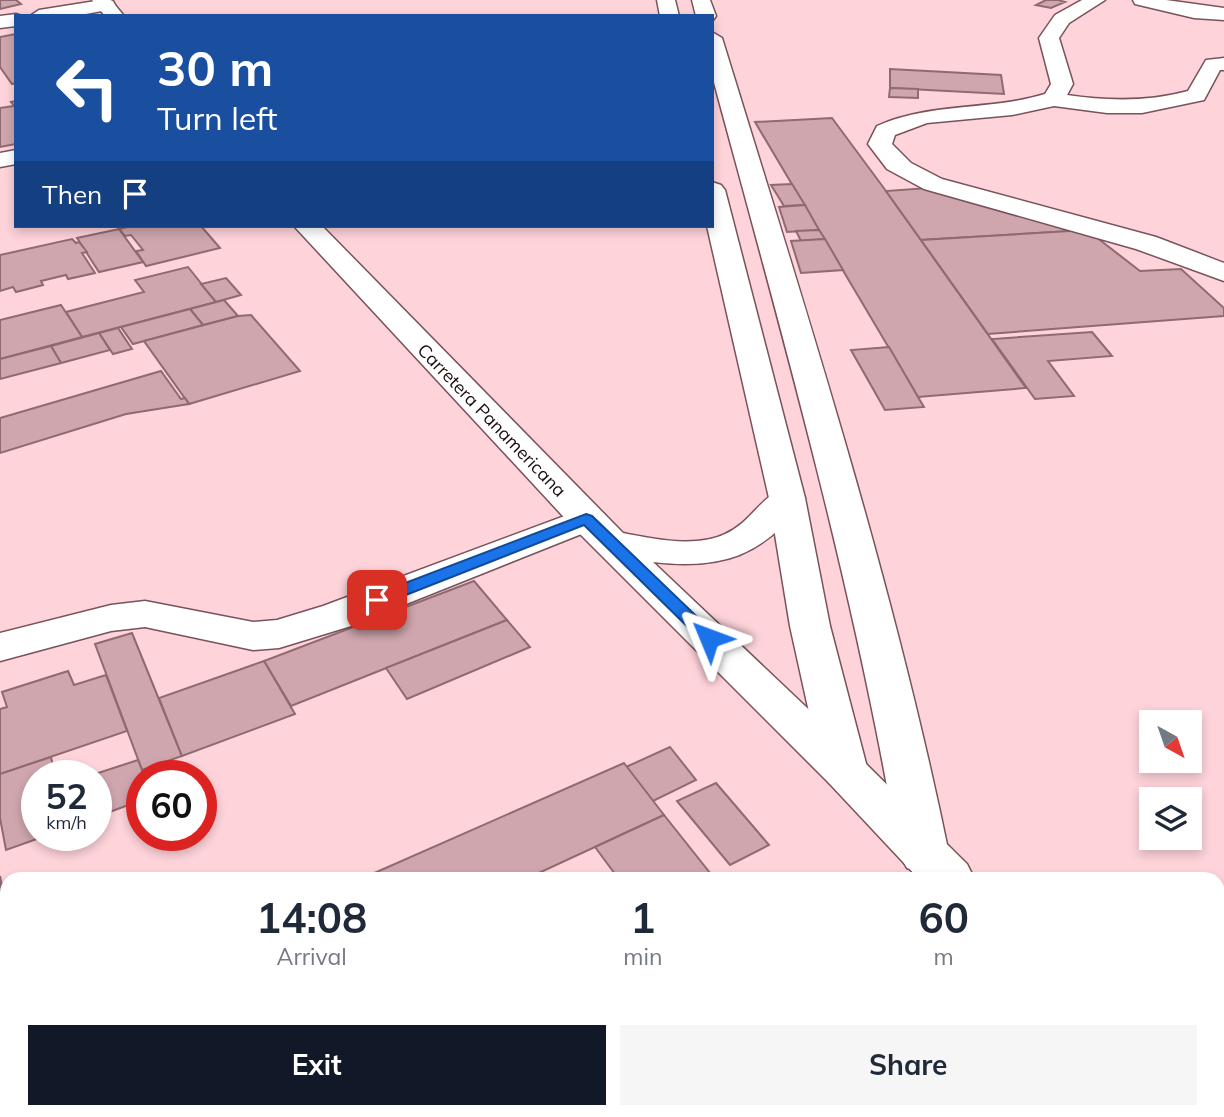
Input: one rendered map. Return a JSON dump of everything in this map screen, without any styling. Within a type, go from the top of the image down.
[{"type":"main road","points":[[1040,102],[1062,84],[1049,38],[1062,19],[1096,0]]},
{"type":"main road","points":[[1142,0],[1194,12],[1224,14]]},
{"type":"main road","points":[[54,14],[107,7]]},
{"type":"main road","points":[[714,45],[877,622],[913,784],[937,866]]},
{"type":"main road","points":[[1224,64],[1213,64],[1196,95],[1166,106],[1040,102],[924,117],[885,131],[880,144],[884,152],[903,169],[933,184],[1146,243],[1224,273]]},
{"type":"main road","points":[[714,198],[787,498],[810,626],[845,771]]},
{"type":"main road","name":"Carretera Panamericana","points":[[309,228],[598,531],[845,771],[937,866]]},
{"type":"main road","points":[[0,648],[111,618],[145,614],[253,636],[279,634],[598,531],[653,550],[701,552],[731,545],[754,533],[787,498]]},
{"type":"building","points":[[0,0],[16,0],[21,4],[0,9]]},
{"type":"building","points":[[1046,0],[1065,2],[1051,8],[1036,5]]},
{"type":"building","points":[[14,34],[14,84],[0,67],[0,37]]},
{"type":"building","points":[[890,69],[1001,75],[1004,94],[890,88]]},
{"type":"building","points":[[890,88],[918,89],[918,98],[889,97]]},
{"type":"building","points":[[14,106],[14,144],[0,147],[0,108]]},
{"type":"building","points":[[832,118],[1026,388],[918,397],[755,122]]},
{"type":"building","points":[[792,184],[805,205],[784,206],[771,185]]},
{"type":"building","points":[[928,188],[984,206],[1087,230],[921,240],[886,191]]},
{"type":"building","points":[[805,205],[819,230],[787,232],[779,207]]},
{"type":"building","points":[[203,228],[220,248],[146,266],[136,251],[143,250],[131,235],[125,236],[119,229]]},
{"type":"building","points":[[119,229],[143,262],[99,272],[77,238]]},
{"type":"building","points":[[819,230],[825,239],[801,241],[796,231]]},
{"type":"building","points":[[1087,230],[1140,271],[1181,269],[1224,308],[1224,316],[988,334],[921,240]]},
{"type":"building","points":[[72,239],[76,243],[79,242],[87,252],[82,253],[95,273],[68,279],[66,275],[41,281],[43,285],[16,292],[13,287],[0,291],[0,255]]},
{"type":"building","points":[[825,239],[843,270],[801,273],[791,241]]},
{"type":"building","points":[[188,267],[216,302],[82,337],[66,312],[144,292],[135,280]]},
{"type":"building","points":[[226,278],[241,295],[216,302],[201,284]]},
{"type":"building","points":[[224,300],[238,316],[203,325],[190,309]]},
{"type":"building","points":[[61,305],[82,337],[0,359],[0,320]]},
{"type":"building","points":[[190,309],[203,325],[133,344],[121,327]]},
{"type":"building","points":[[251,315],[300,371],[189,404],[144,341],[238,316]]},
{"type":"building","points":[[118,328],[132,349],[113,354],[99,333]]},
{"type":"building","points":[[1092,332],[1112,356],[1048,361],[1074,396],[1035,399],[992,339]]},
{"type":"building","points":[[99,333],[110,350],[61,363],[51,346]]},
{"type":"building","points":[[51,346],[61,363],[0,379],[0,359]]},
{"type":"building","points":[[889,347],[924,407],[885,410],[851,350]]},
{"type":"building","points":[[161,371],[181,399],[185,398],[189,404],[126,414],[0,453],[0,418]]},
{"type":"building","points":[[474,581],[507,620],[291,706],[264,661]]},
{"type":"building","points":[[507,620],[530,647],[407,699],[386,668]]},
{"type":"building","points":[[132,633],[182,756],[171,760],[138,760],[95,644]]},
{"type":"building","points":[[264,661],[295,714],[182,756],[159,698]]},
{"type":"building","points":[[68,671],[74,685],[106,675],[127,731],[41,760],[21,760],[21,767],[0,774],[0,709],[7,707],[2,692]]},
{"type":"building","points":[[670,747],[696,780],[653,801],[626,767]]},
{"type":"building","points":[[624,763],[664,815],[541,872],[377,872]]},
{"type":"building","points":[[126,764],[126,806],[112,811],[112,768]]},
{"type":"building","points":[[21,767],[21,845],[6,850],[0,818],[0,774]]},
{"type":"building","points":[[716,783],[769,845],[730,865],[677,801]]},
{"type":"building","points":[[664,815],[709,872],[614,872],[595,847]]},
{"type":"route","points":[[377,600],[586,519],[709,638]]}]
